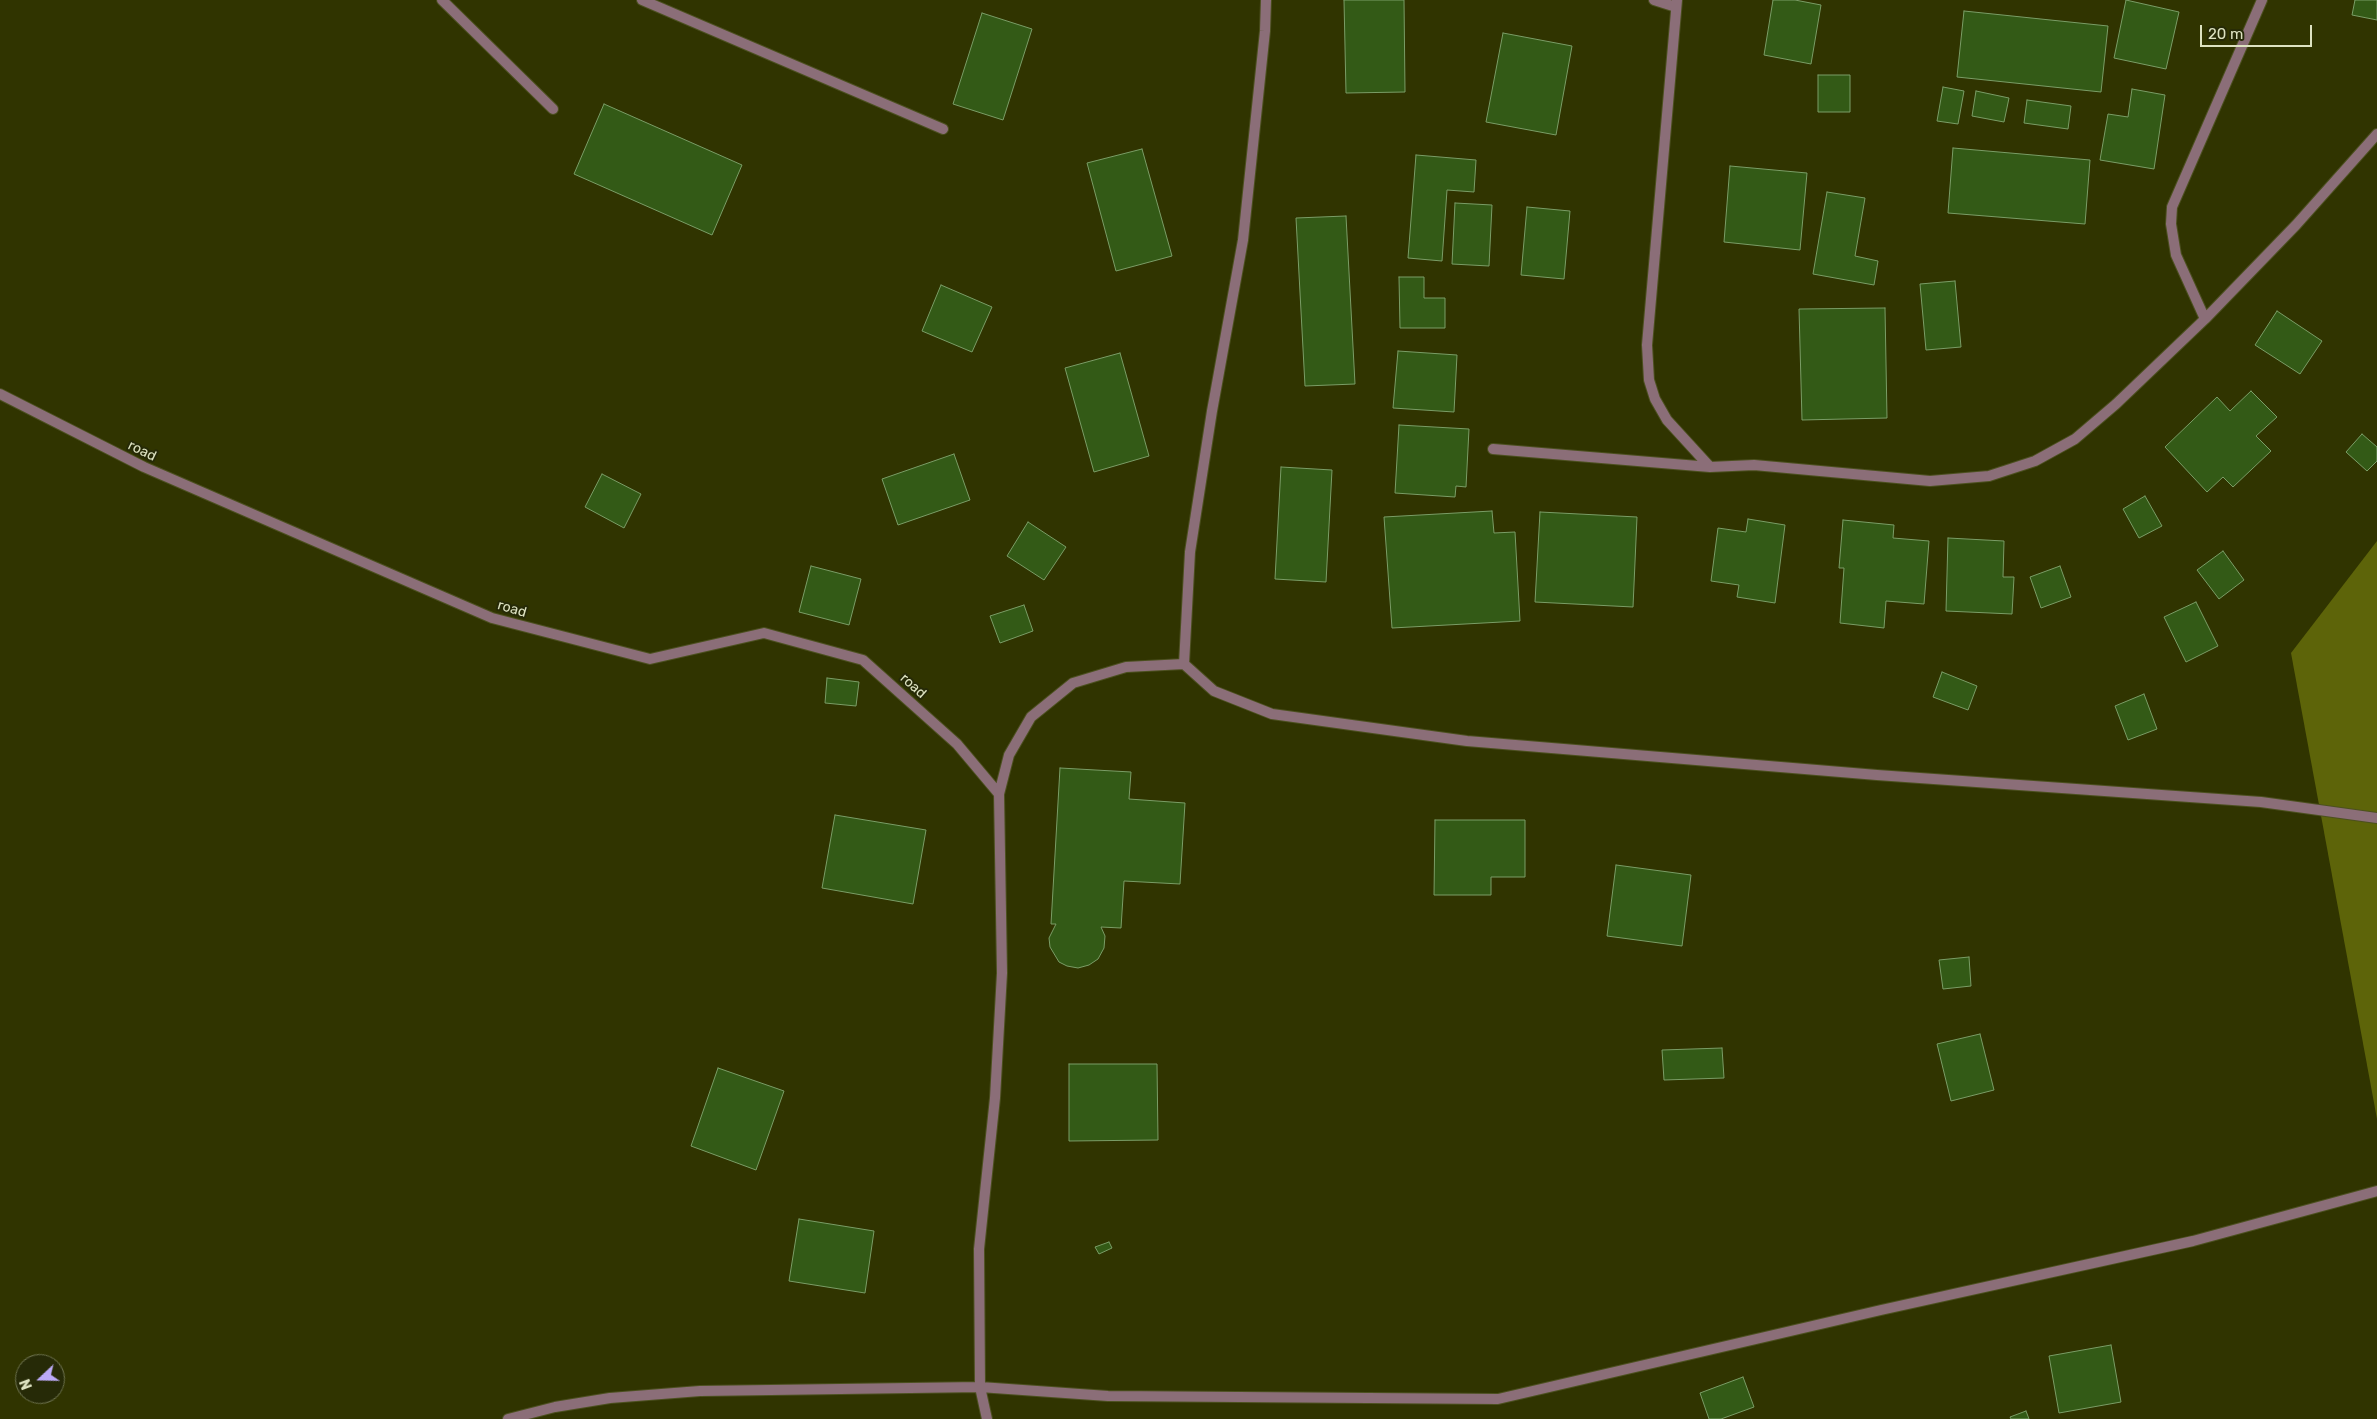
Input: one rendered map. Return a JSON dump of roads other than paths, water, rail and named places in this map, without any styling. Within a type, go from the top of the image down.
[{"type":"street","points":[[442,0],[553,109]]},
{"type":"street","points":[[642,0],[943,129]]},
{"type":"street","points":[[1184,664],[1190,552],[1212,411],[1243,240],[1265,31],[1266,0]]},
{"type":"street","points":[[1654,0],[1677,4],[1647,345],[1649,380],[1655,399],[1668,420],[1710,467]]},
{"type":"street","points":[[2205,320],[2176,255],[2171,224],[2172,207],[2262,0]]},
{"type":"street","points":[[1494,449],[1710,467],[1754,465],[1930,481],[1989,476],[2035,461],[2075,439],[2116,404],[2205,320],[2296,225],[2377,134]]},
{"type":"street","name":"road","points":[[0,394],[144,468],[492,618],[650,659],[764,633],[863,660],[957,744],[999,794]]},
{"type":"street","points":[[987,1419],[980,1386],[979,1249],[994,1098],[1002,973],[999,794],[1009,755],[1031,717],[1072,684],[1126,667],[1184,664],[1214,691],[1272,714],[1466,742],[1877,775],[2261,802],[2377,818]]},
{"type":"street","points":[[508,1419],[555,1406],[610,1398],[700,1391],[980,1386],[1108,1396],[1498,1399],[1881,1310],[2193,1241],[2377,1191]]}]
